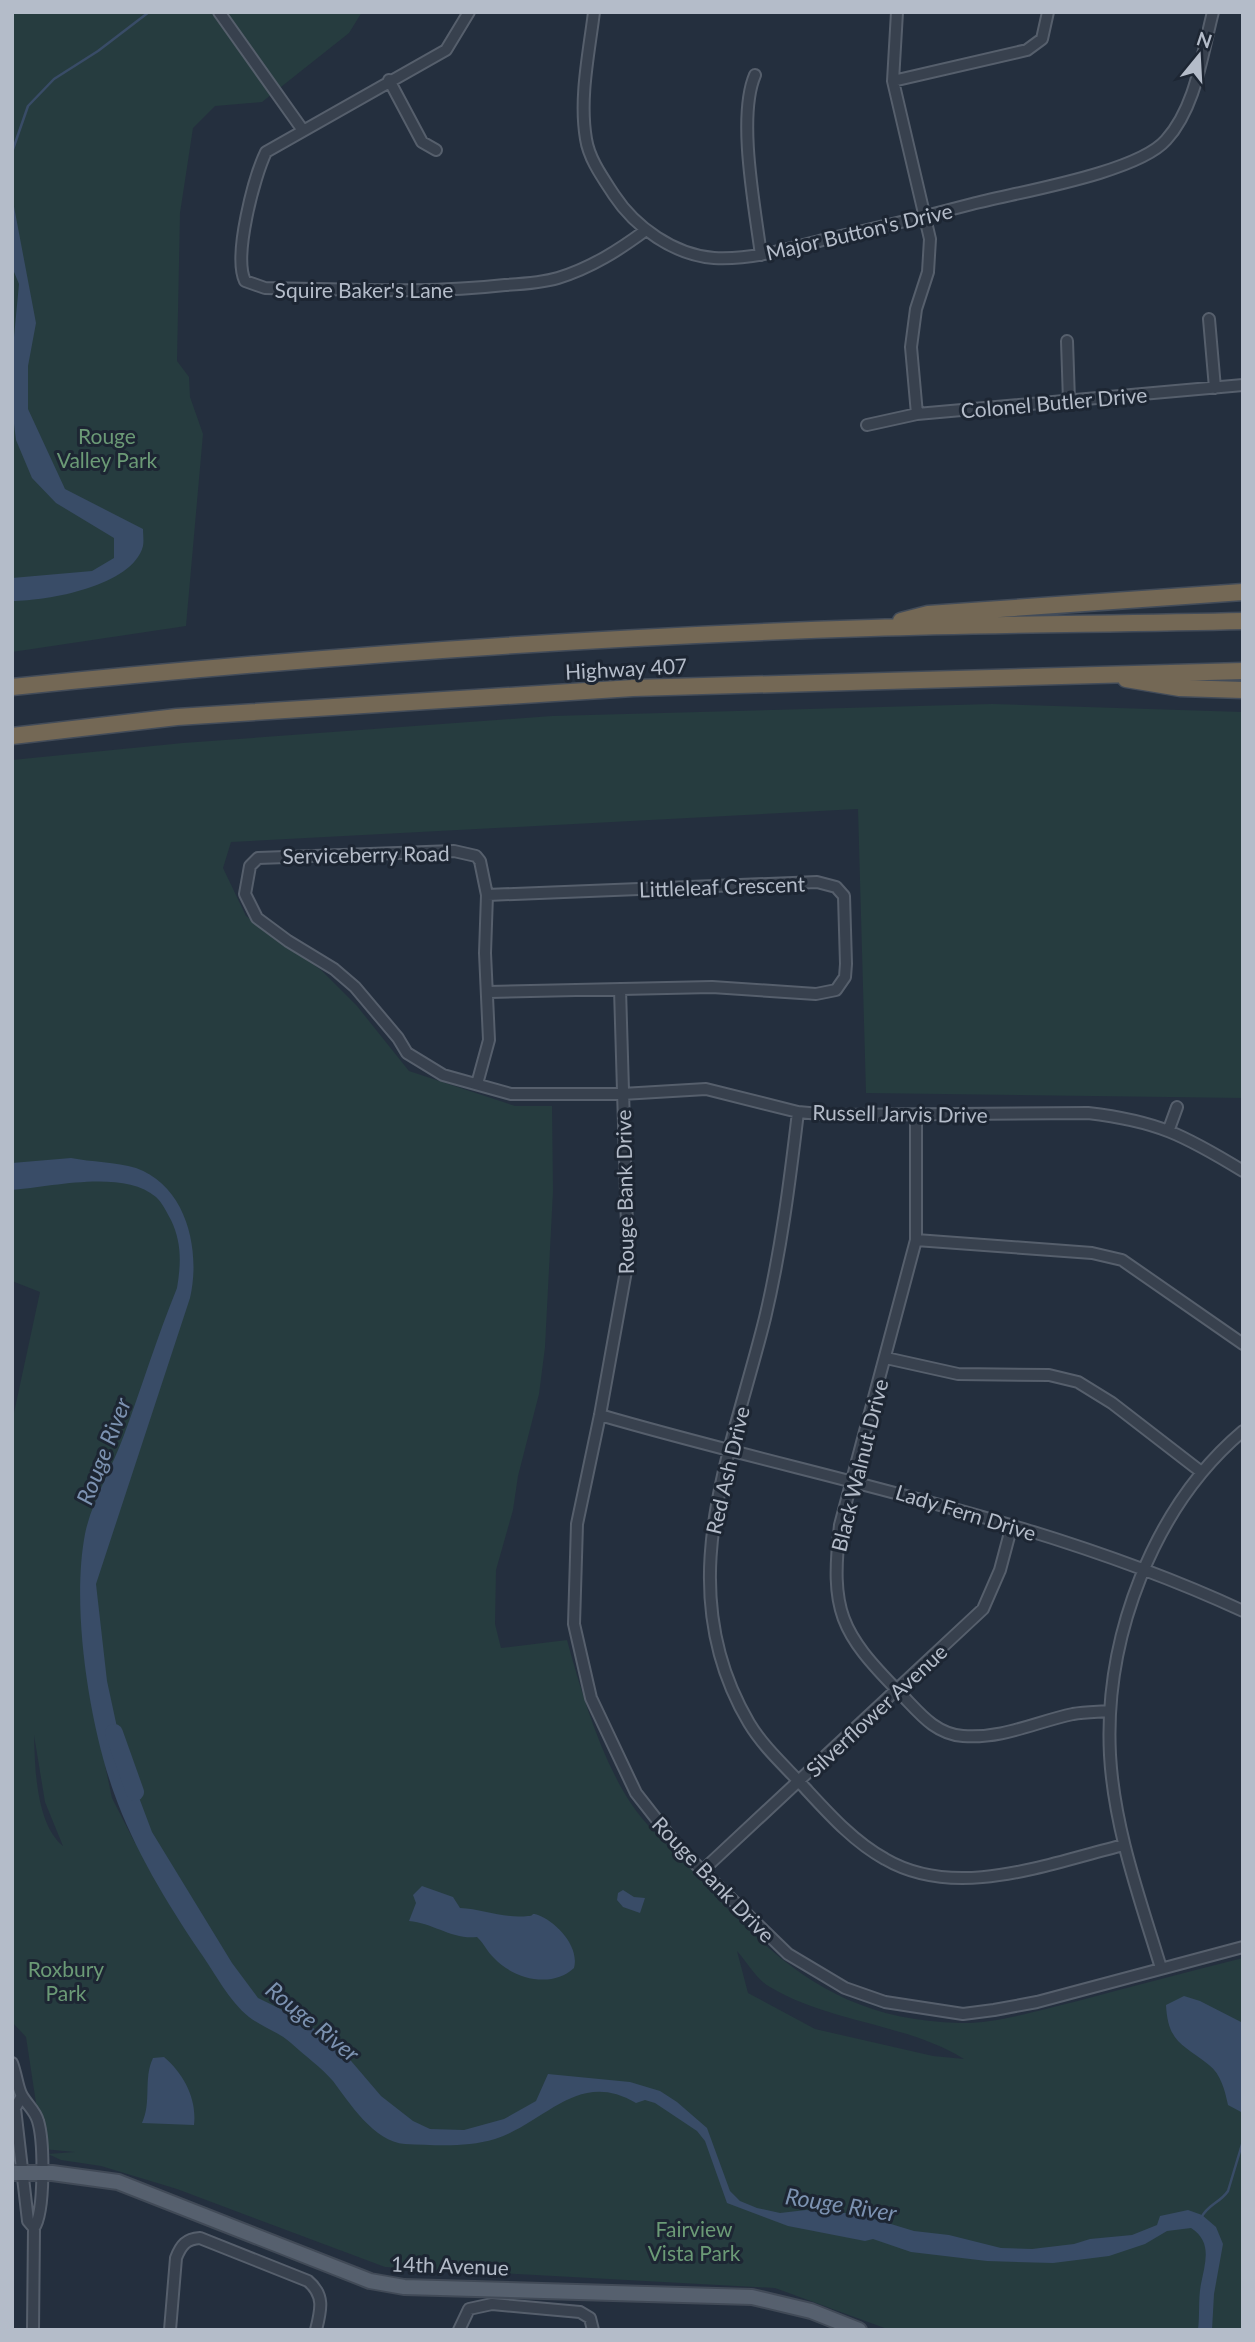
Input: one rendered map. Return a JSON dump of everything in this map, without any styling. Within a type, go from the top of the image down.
[{"type":"highway","points":[[871,628],[928,614],[1243,592]]},
{"type":"highway","name":"Highway 407","points":[[12,687],[321,657],[871,628],[1243,621]]},
{"type":"highway","name":"Highway 407","points":[[12,736],[177,717],[633,688],[1086,673],[1243,671]]},
{"type":"highway","points":[[1086,673],[1180,688],[1243,690]]},
{"type":"main road","name":"14th Avenue","points":[[18,2173],[41,2172],[101,2178],[149,2192],[370,2281],[404,2287],[752,2297],[811,2311],[859,2330]]},
{"type":"street","points":[[219,12],[302,129]]},
{"type":"street","name":"Squire Baker's Lane","points":[[469,12],[446,50],[302,129],[266,152],[256,172],[239,270],[245,281],[265,288],[470,289],[556,279],[616,252],[646,230]]},
{"type":"street","name":"Major Button's Drive","points":[[594,12],[584,98],[586,139],[593,162],[623,210],[646,230],[677,247],[712,258],[761,255],[925,217],[1114,168],[1150,154],[1166,141],[1190,98],[1213,12]]},
{"type":"street","points":[[897,12],[893,82],[925,217],[930,256],[911,347],[917,414]]},
{"type":"street","points":[[893,82],[1027,50],[1042,39],[1048,12]]},
{"type":"street","points":[[755,75],[749,90],[748,119],[753,194],[761,255]]},
{"type":"street","points":[[389,80],[422,142],[436,150]]},
{"type":"street","points":[[1209,319],[1215,388]]},
{"type":"street","points":[[1067,341],[1069,401]]},
{"type":"street","name":"Colonel Butler Drive","points":[[867,425],[917,414],[1243,385]]},
{"type":"street","name":"Serviceberry Road","points":[[258,858],[454,851],[475,856],[480,861],[487,895]]},
{"type":"street","name":"Russell Jarvis Drive","points":[[258,858],[246,879],[245,894],[257,918],[288,942],[334,968],[355,987],[398,1038],[407,1053],[443,1075],[511,1094],[622,1094],[706,1089],[798,1112],[831,1115],[1088,1113],[1143,1120],[1169,1129],[1243,1171]]},
{"type":"street","name":"Littleleaf Crescent","points":[[487,895],[817,883],[836,887],[844,896],[846,964],[845,977],[836,990],[816,994],[712,987],[489,992]]},
{"type":"street","points":[[477,1084],[489,1040],[489,992],[485,953],[487,895]]},
{"type":"street","name":"Rouge Bank Drive","points":[[620,989],[628,1261],[577,1524],[574,1624],[591,1698],[624,1774],[646,1807],[702,1871],[788,1954],[862,1996],[899,2005],[963,2014],[1037,2002],[1243,1947]]},
{"type":"street","points":[[1169,1129],[1177,1107]]},
{"type":"street","name":"Red Ash Drive","points":[[798,1112],[772,1284],[711,1528],[708,1570],[716,1639],[728,1682],[761,1742],[860,1843],[884,1859],[920,1874],[977,1879],[1124,1845]]},
{"type":"street","name":"Black Walnut Drive","points":[[916,1116],[916,1240],[840,1525],[835,1566],[843,1619],[861,1652],[929,1724],[959,1736],[993,1737],[1074,1714],[1110,1711]]},
{"type":"street","points":[[916,1240],[1092,1253],[1122,1260],[1243,1344]]},
{"type":"street","points":[[886,1358],[958,1374],[1049,1375],[1078,1382],[1100,1394],[1200,1471]]},
{"type":"street","name":"Lady Fern Drive","points":[[600,1415],[729,1452],[853,1480],[1012,1525],[1144,1569],[1243,1611]]},
{"type":"street","points":[[1161,1968],[1124,1845],[1110,1756],[1110,1711],[1130,1606],[1144,1569],[1173,1513],[1200,1471],[1243,1431]]},
{"type":"street","name":"Silverflower Avenue","points":[[702,1871],[899,1691],[983,1609],[1000,1570],[1012,1525]]},
{"type":"street","points":[[12,2063],[22,2096],[31,2104],[38,2122],[40,2220],[34,2228],[33,2330]]},
{"type":"street","points":[[22,2096],[15,2108],[18,2173],[28,2221],[34,2228]]},
{"type":"street","points":[[170,2330],[176,2258],[180,2247],[189,2239],[200,2238],[308,2280],[320,2295],[321,2310],[316,2330]]},
{"type":"street","points":[[459,2330],[469,2309],[492,2304],[580,2312],[590,2318],[593,2330]]},
{"type":"green space","name":"Rouge Valley Park","points":[[12,12],[362,12],[349,33],[262,102],[215,106],[193,128],[180,213],[177,361],[189,377],[190,397],[203,434],[186,626],[12,652]]},
{"type":"green space","points":[[992,704],[1243,712],[1243,1098],[866,1093],[858,809],[231,842],[223,868],[246,916],[321,970],[357,1006],[409,1071],[515,1106],[552,1106],[553,1191],[545,1347],[539,1394],[518,1476],[513,1510],[496,1570],[495,1624],[501,1648],[567,1640],[585,1702],[609,1764],[636,1811],[748,1929],[777,1955],[839,1996],[875,2010],[915,2019],[973,2023],[1032,2012],[1243,1958],[1243,2330],[890,2330],[775,2288],[385,2267],[177,2189],[101,2166],[61,2160],[48,2154],[75,2152],[43,2149],[26,2037],[12,2022],[12,1422],[40,1292],[12,1281],[12,760],[183,743],[552,716]],"holes":[[[34,1735],[45,1802],[63,1846],[54,1836],[42,1810],[36,1779]],[[105,1765],[135,1843],[112,1798]],[[737,1951],[765,1984],[793,1999],[918,2038],[964,2059],[933,2056],[815,2029],[748,1993]]]},
{"type":"water","points":[[12,196],[36,323],[28,366],[28,409],[65,489],[143,529],[143,546],[136,560],[106,581],[66,594],[12,601],[12,578],[92,571],[114,558],[114,538],[56,503],[32,478],[16,440],[12,408],[12,358],[19,284],[12,267]]},
{"type":"water","points":[[71,1158],[128,1166],[153,1177],[168,1189],[178,1205],[191,1241],[193,1280],[190,1298],[96,1584],[107,1681],[123,1755],[152,1832],[232,1963],[258,1998],[301,2019],[340,2048],[381,2096],[413,2121],[430,2129],[464,2130],[504,2119],[536,2101],[548,2074],[630,2082],[660,2091],[707,2128],[730,2191],[740,2201],[757,2208],[780,2213],[806,2210],[858,2214],[914,2231],[949,2235],[1001,2248],[1032,2249],[1132,2235],[1157,2225],[1160,2216],[1188,2210],[1202,2215],[1216,2227],[1223,2244],[1214,2294],[1212,2330],[1198,2330],[1200,2290],[1206,2253],[1202,2240],[1191,2228],[1167,2231],[1145,2244],[1109,2256],[1053,2263],[987,2261],[911,2252],[873,2239],[865,2241],[788,2226],[727,2203],[705,2141],[697,2131],[655,2103],[645,2100],[636,2103],[615,2094],[597,2092],[563,2102],[514,2131],[484,2142],[438,2145],[394,2142],[363,2120],[318,2066],[286,2039],[254,2021],[235,2003],[164,1895],[122,1814],[97,1733],[81,1630],[81,1563],[85,1534],[177,1288],[179,1245],[164,1208],[156,1197],[142,1189],[125,1184],[86,1182],[12,1190],[12,1163]]},
{"type":"water","points":[[422,1886],[453,1897],[460,1908],[519,1917],[534,1914],[545,1918],[570,1943],[575,1960],[574,1968],[555,1978],[544,1980],[522,1976],[502,1965],[477,1937],[451,1934],[409,1921],[416,1903],[413,1895]]},
{"type":"water","points":[[623,1890],[634,1897],[645,1898],[640,1913],[623,1907],[617,1900],[618,1893]]},
{"type":"water","points":[[1184,1996],[1200,2001],[1243,2023],[1243,2113],[1228,2105],[1217,2073],[1184,2047],[1174,2035],[1167,2018],[1166,2005]]},
{"type":"water","points":[[164,2057],[178,2071],[188,2088],[194,2125],[142,2123],[147,2107],[150,2066],[153,2058]]},
{"type":"waterway","points":[[12,152],[28,106],[54,79],[98,51],[149,12]]},
{"type":"waterway","name":"Rouge River","points":[[114,1733],[135,1792]]},
{"type":"waterway","points":[[1201,2218],[1228,2191],[1243,2141]]},
{"type":"park label","name":"Roxbury Park","points":[[66,1980]]},
{"type":"park label","name":"Fairview Vista Park","points":[[694,2240]]}]
